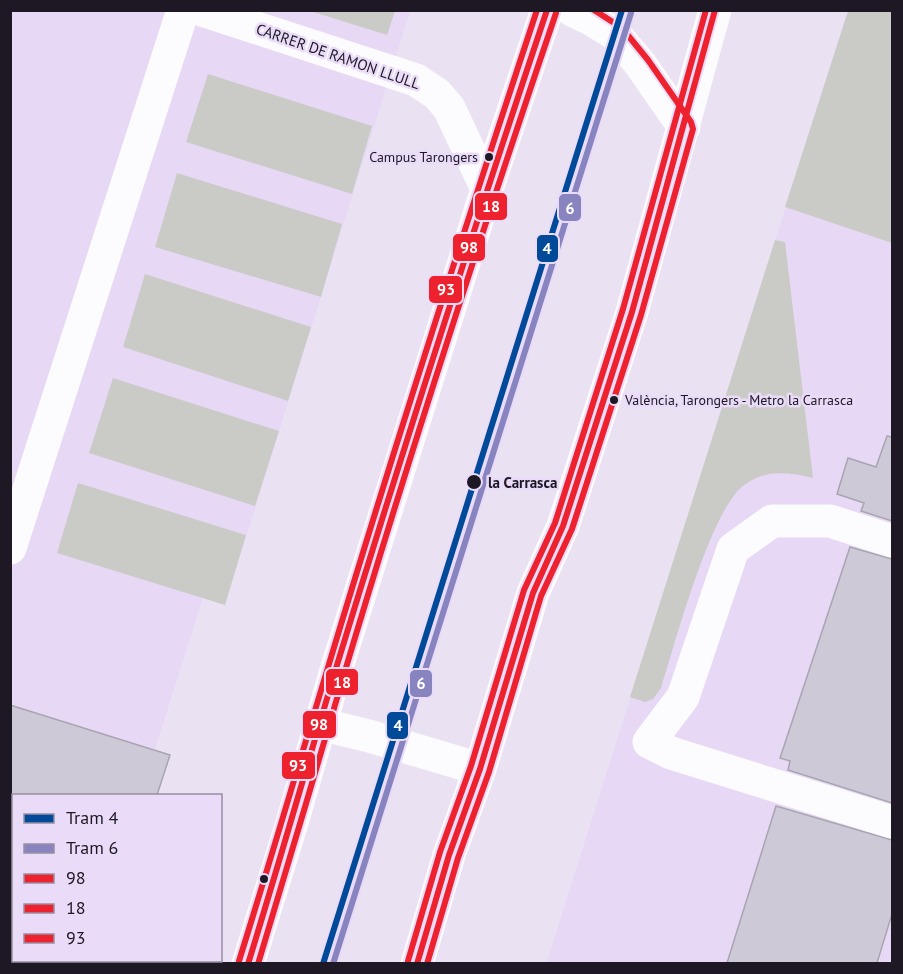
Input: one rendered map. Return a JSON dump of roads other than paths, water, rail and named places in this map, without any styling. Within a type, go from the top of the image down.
[{"type":"main road","points":[[10,548],[183,10]]},
{"type":"main road","name":"CARRER DE RAMON LLULL","points":[[202,10],[416,80],[437,94],[448,108],[487,189]]},
{"type":"main road","points":[[248,963],[487,189],[547,10]]},
{"type":"main road","points":[[572,10],[615,34],[641,65],[684,127]]},
{"type":"main road","points":[[417,963],[449,855],[480,769],[533,593],[562,526],[628,322],[715,10]]},
{"type":"main road","points":[[892,542],[830,521],[772,521],[733,549],[683,697],[649,742],[671,753],[892,822]]},
{"type":"main road","points":[[320,724],[480,769]]},
{"type":"tram line","name":"4","points":[[323,964],[622,10]]},
{"type":"tram line","name":"6","points":[[333,964],[631,13]]},
{"type":"place","name":"Campus Tarongers","points":[[489,157]]},
{"type":"place","name":"València, Tarongers - Metro la Carrasca","points":[[614,400]]},
{"type":"place","name":"la Carrasca","points":[[474,482]]}]
